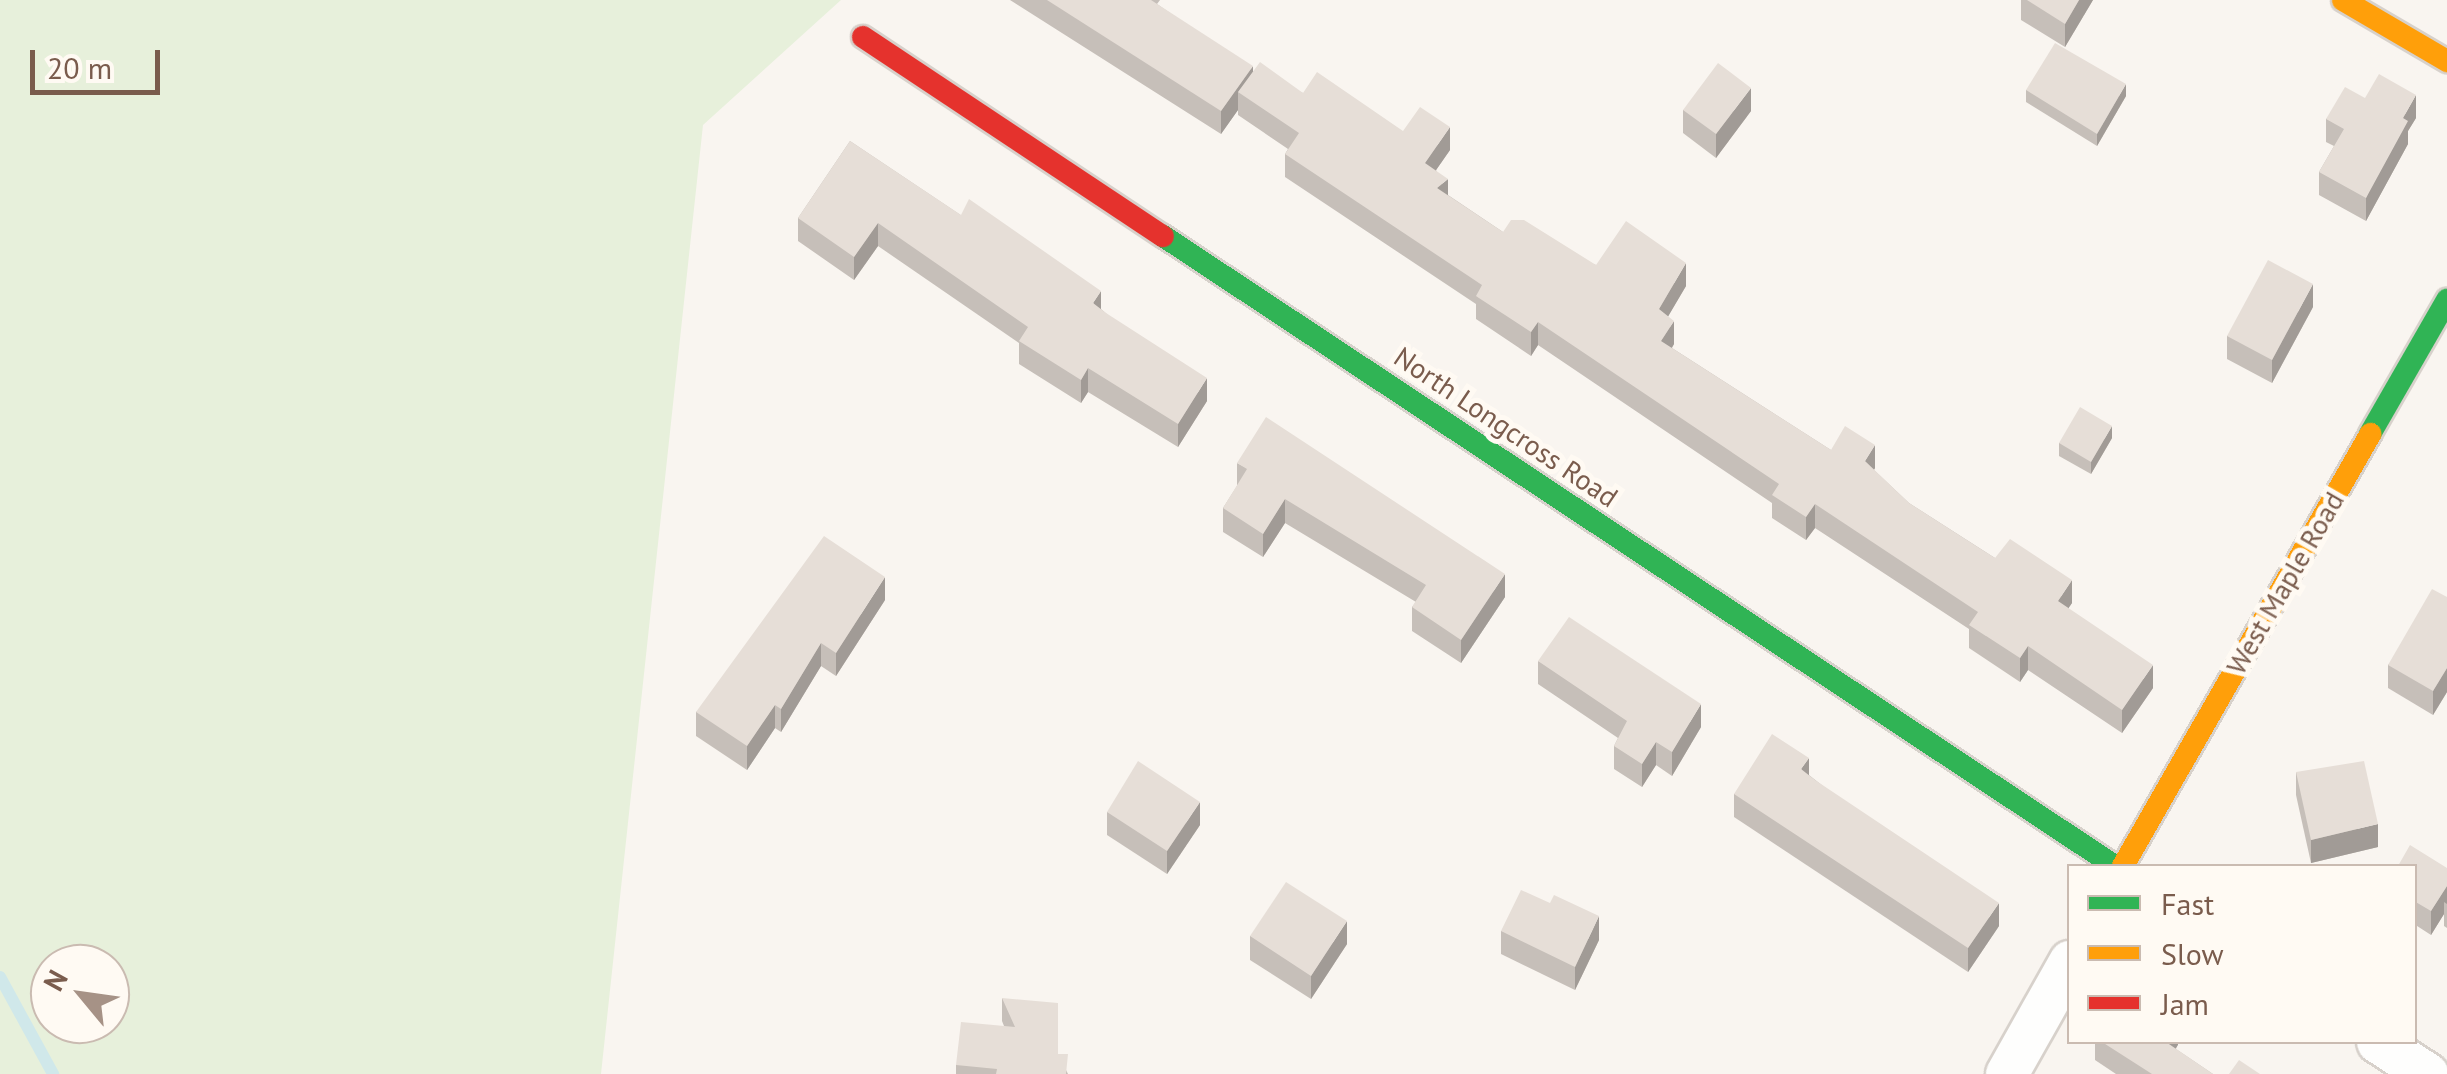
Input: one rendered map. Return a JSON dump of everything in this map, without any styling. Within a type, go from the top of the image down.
[{"type":"street","points":[[2343,0],[2447,61]]},
{"type":"street","name":"North Longcross Road","points":[[863,38],[2116,864]]},
{"type":"street","name":"West Maple Road","points":[[2120,864],[2447,300]]},
{"type":"street","points":[[2007,1074],[2067,967]]},
{"type":"street","points":[[2381,1044],[2427,1074]]},
{"type":"green space","points":[[0,0],[841,0],[703,125],[601,1074],[0,1074]]},
{"type":"building","points":[[1047,0],[1151,0],[1253,66],[1221,111]]},
{"type":"building","points":[[2027,0],[2079,0],[2065,24]]},
{"type":"building","points":[[2055,43],[2126,84],[2097,134],[2026,90]]},
{"type":"building","points":[[1260,62],[1303,93],[1317,72],[1403,131],[1420,107],[1450,127],[1425,163],[1448,179],[1437,188],[1503,232],[1511,220],[1524,220],[1596,265],[1626,221],[1686,263],[1659,309],[1674,321],[1661,341],[1831,450],[1845,426],[1875,445],[1865,461],[1909,503],[1995,558],[2010,539],[2072,580],[2058,601],[2153,665],[2122,710],[2028,646],[2020,658],[1969,625],[1978,612],[1815,504],[1806,517],[1772,495],[1779,484],[1538,322],[1531,332],[1476,296],[1482,285],[1285,154],[1299,133],[1238,92]]},
{"type":"building","points":[[1718,63],[1751,88],[1716,134],[1683,110]]},
{"type":"building","points":[[2379,74],[2416,95],[2403,118],[2408,121],[2366,198],[2319,172],[2344,129],[2326,119],[2345,87],[2365,98]]},
{"type":"building","points":[[850,141],[961,215],[969,199],[1101,291],[1093,303],[1106,313],[1207,378],[1178,424],[1088,368],[1081,380],[1019,341],[1028,327],[878,223],[854,257],[798,218]]},
{"type":"building","points":[[2268,260],[2313,284],[2272,360],[2227,336]]},
{"type":"building","points":[[2080,407],[2112,426],[2091,462],[2059,443]]},
{"type":"building","points":[[1266,417],[1505,574],[1461,640],[1412,607],[1426,585],[1285,499],[1263,534],[1223,508],[1247,469],[1237,463]]},
{"type":"building","points":[[824,536],[885,577],[836,653],[821,643],[781,709],[775,705],[747,746],[696,712]]},
{"type":"building","points":[[2432,589],[2447,597],[2447,668],[2433,691],[2388,665]]},
{"type":"building","points":[[1569,617],[1701,704],[1672,752],[1656,742],[1642,764],[1614,746],[1627,721],[1538,661]]},
{"type":"building","points":[[1772,734],[1809,758],[1801,769],[1815,780],[1999,903],[1968,948],[1734,794]]},
{"type":"building","points":[[1138,761],[1200,802],[1167,851],[1107,812]]},
{"type":"building","points":[[2364,761],[2378,824],[2311,840],[2296,772]]},
{"type":"building","points":[[2410,845],[2447,868],[2447,886],[2431,911],[2417,903],[2417,864],[2399,864]]},
{"type":"building","points":[[1286,882],[1347,921],[1311,976],[1250,936]]},
{"type":"building","points":[[1521,890],[1550,903],[1554,895],[1599,916],[1575,967],[1501,931]]},
{"type":"building","points":[[1002,998],[1058,1003],[1058,1054],[1068,1054],[1066,1074],[996,1074],[997,1069],[956,1065],[961,1022],[1015,1027]]},
{"type":"building","points":[[2105,1044],[2169,1044],[2213,1074],[2152,1074]]},
{"type":"building","points":[[2239,1060],[2260,1074],[2229,1074]]},
{"type":"waterway","points":[[0,977],[53,1074]]},
{"type":"traffic: fast","points":[[1163,236],[2112,864]]},
{"type":"traffic: fast","points":[[2370,434],[2447,300]]},
{"type":"traffic: slow","points":[[2343,0],[2447,61]]},
{"type":"traffic: slow","points":[[2124,864],[2370,434]]},
{"type":"traffic: jam","points":[[863,37],[1163,236]]}]
